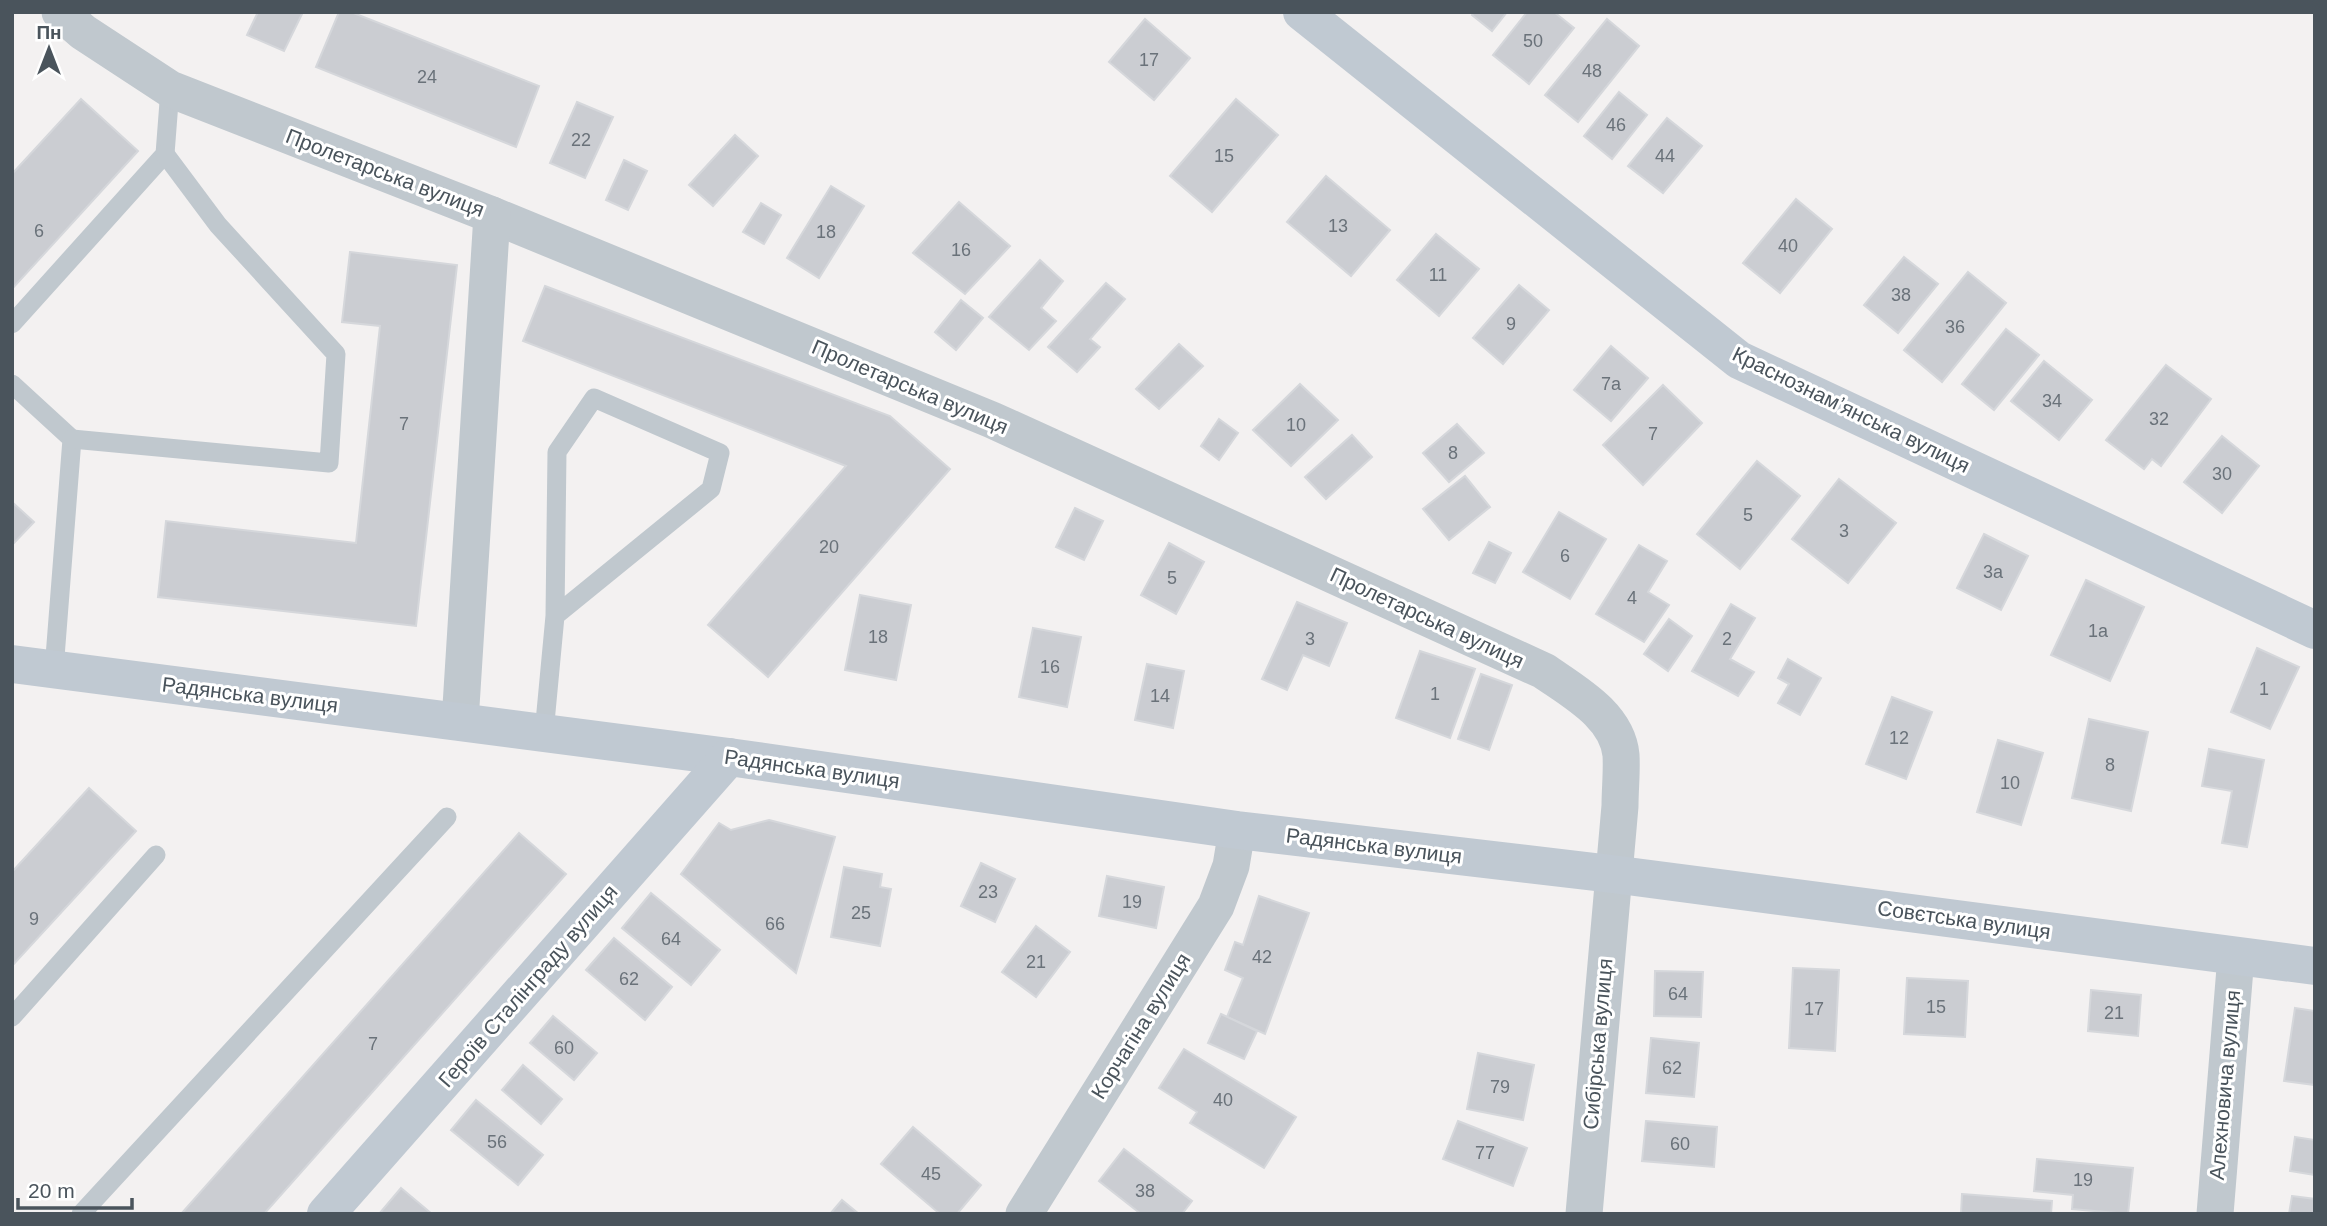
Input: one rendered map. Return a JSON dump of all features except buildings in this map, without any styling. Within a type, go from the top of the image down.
[{"type":"street","name":"Пролетарська вулиця","points":[[60,12],[83,32],[170,89],[492,215],[992,420],[1544,671],[1591,705],[1611,727],[1621,753],[1620,806],[1612,874]]},
{"type":"street","name":"Краснознамʼянська вулиця","points":[[1302,12],[1739,360],[2315,630]]},
{"type":"street","points":[[460,722],[492,215]]},
{"type":"street","name":"Радянська вулиця","points":[[12,664],[729,757],[1237,830],[1612,874]]},
{"type":"street","name":"Героїв Сталінграду вулиця","points":[[326,1214],[729,757]]},
{"type":"street","name":"Корчагіна вулиця","points":[[1024,1214],[1216,906],[1231,866],[1237,830]]},
{"type":"street","name":"Совєтська вулиця","points":[[1612,874],[2315,966]]},
{"type":"street","name":"Сибірська вулиця","points":[[1584,1214],[1612,874]]},
{"type":"street","name":"Алехновича вулиця","points":[[2215,1214],[2236,956]]},
{"type":"lane","points":[[12,324],[165,154],[170,89]]},
{"type":"lane","points":[[12,384],[72,439],[329,463],[336,354],[218,225],[165,154]]},
{"type":"lane","points":[[544,733],[555,616],[557,452],[594,398],[720,453],[711,489],[555,616]]},
{"type":"lane","points":[[54,670],[72,439]]},
{"type":"lane","points":[[81,1214],[447,817]]},
{"type":"lane","points":[[12,1017],[156,855]]}]
